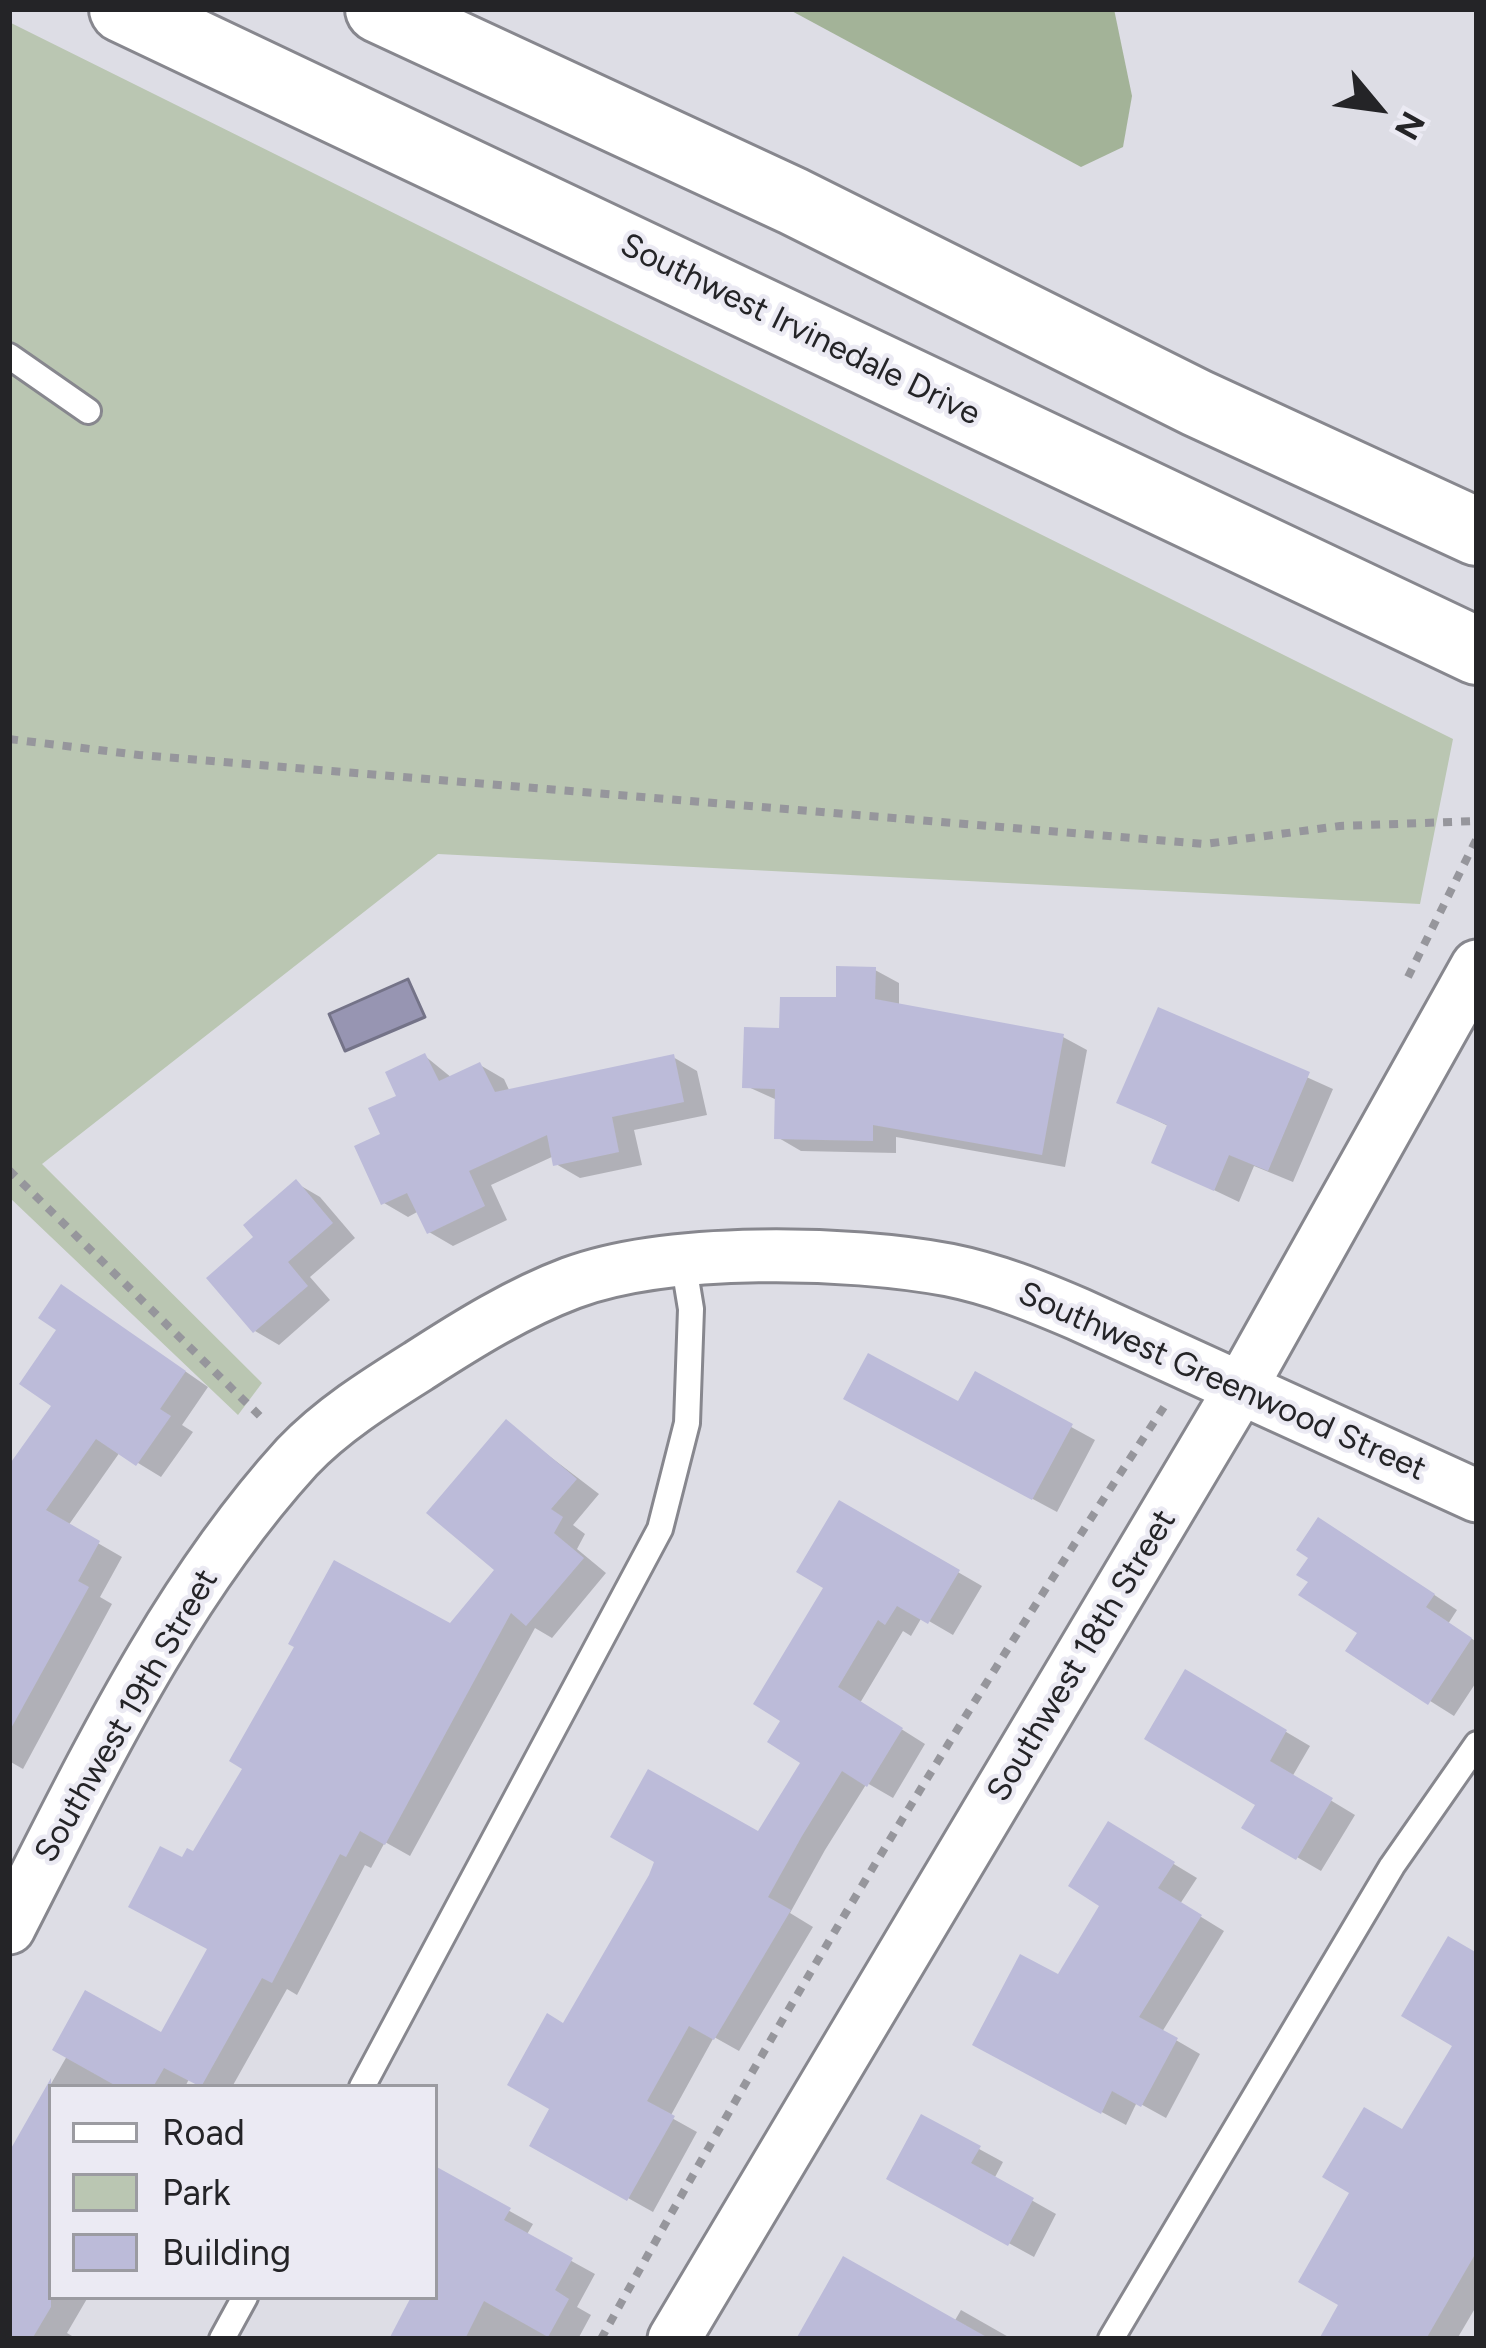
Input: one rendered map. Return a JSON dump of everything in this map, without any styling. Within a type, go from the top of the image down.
[{"type":"main road","name":"Southwest Irvinedale Drive","points":[[123,9],[1477,651]]},
{"type":"main road","points":[[379,9],[793,201],[1197,403],[1477,532]]},
{"type":"street","name":"Southwest 18th Street","points":[[674,2339],[1239,1391],[1477,966]]},
{"type":"street","name":"Southwest Greenwood Street","points":[[300,1454],[361,1402],[474,1330],[574,1282],[683,1260],[757,1255],[947,1270],[1014,1287],[1477,1496]]},
{"type":"street","name":"Southwest 19th Street","points":[[9,1928],[160,1644],[238,1528],[300,1454]]},
{"type":"lane","points":[[9,356],[88,410]]},
{"type":"lane","points":[[364,2084],[660,1529],[687,1423],[691,1309],[683,1260]]},
{"type":"lane","points":[[1111,2339],[1392,1866],[1477,1744]]},
{"type":"lane","points":[[221,2339],[243,2300]]},
{"type":"path","points":[[9,739],[139,755],[1205,844],[1340,826],[1477,821]]},
{"type":"path","points":[[1403,985],[1477,838]]},
{"type":"path","points":[[9,1170],[300,1454]]},
{"type":"path","points":[[601,2339],[727,2111],[994,1662],[1191,1364]]},
{"type":"green space","points":[[788,9],[1114,9],[1132,96],[1123,147],[1081,167]]},
{"type":"green space","points":[[9,22],[1453,739],[1420,904],[438,854],[42,1164],[262,1383],[238,1415],[9,1197]]},
{"type":"water","points":[[408,979],[425,1017],[345,1051],[329,1014]]},
{"type":"building","points":[[836,966],[876,967],[875,999],[1064,1034],[1042,1155],[873,1125],[873,1141],[774,1139],[775,1089],[742,1088],[744,1027],[779,1028],[780,997],[836,997]]},
{"type":"building","points":[[1158,1007],[1310,1072],[1268,1171],[1229,1155],[1214,1191],[1151,1163],[1167,1125],[1116,1103]]},
{"type":"building","points":[[425,1053],[439,1081],[480,1062],[495,1092],[674,1054],[684,1102],[612,1117],[619,1152],[553,1166],[547,1135],[469,1171],[485,1206],[427,1234],[407,1193],[381,1205],[354,1146],[380,1134],[368,1108],[396,1096],[385,1072]]},
{"type":"building","points":[[296,1179],[333,1223],[288,1262],[308,1286],[253,1333],[206,1278],[253,1237],[243,1225]]},
{"type":"building","points":[[61,1284],[186,1371],[160,1409],[171,1416],[136,1466],[96,1439],[46,1510],[100,1541],[78,1581],[89,1587],[9,1732],[9,1465],[51,1406],[19,1384],[56,1330],[38,1318]]},
{"type":"building","points":[[868,1353],[958,1401],[975,1371],[1073,1424],[1032,1500],[843,1399]]},
{"type":"building","points":[[506,1419],[577,1479],[551,1509],[563,1517],[554,1533],[584,1558],[526,1626],[511,1613],[385,1845],[360,1831],[346,1857],[340,1854],[272,1983],[262,1978],[203,2084],[164,2068],[155,2084],[113,2084],[52,2050],[85,1990],[161,2032],[207,1949],[128,1907],[160,1846],[182,1857],[187,1848],[193,1851],[242,1769],[229,1761],[294,1647],[288,1644],[334,1560],[450,1623],[494,1570],[426,1513]]},
{"type":"building","points":[[839,1500],[960,1570],[928,1624],[897,1606],[885,1625],[878,1620],[838,1687],[903,1728],[867,1787],[842,1771],[802,1836],[768,1897],[791,1910],[714,2040],[689,2026],[647,2101],[675,2116],[627,2201],[529,2146],[549,2109],[507,2085],[547,2013],[563,2023],[649,1875],[654,1862],[610,1837],[648,1769],[758,1831],[800,1763],[767,1742],[780,1721],[753,1704],[823,1588],[796,1572]]},
{"type":"building","points":[[1318,1517],[1435,1594],[1426,1607],[1472,1638],[1428,1705],[1345,1651],[1357,1633],[1298,1595],[1308,1582],[1296,1575],[1308,1558],[1296,1550]]},
{"type":"building","points":[[1185,1669],[1287,1730],[1270,1761],[1333,1798],[1296,1860],[1241,1828],[1255,1805],[1144,1739]]},
{"type":"building","points":[[1108,1821],[1175,1862],[1158,1888],[1202,1915],[1139,2017],[1178,2038],[1141,2107],[1112,2091],[1101,2114],[972,2045],[1020,1954],[1058,1974],[1099,1906],[1068,1886]]},
{"type":"building","points":[[1448,1936],[1477,1953],[1477,2251],[1426,2339],[1319,2339],[1338,2305],[1298,2282],[1349,2193],[1322,2177],[1364,2107],[1402,2129],[1452,2046],[1401,2016]]},
{"type":"building","points":[[51,2078],[51,2307],[32,2339],[9,2339],[9,2152]]},
{"type":"building","points":[[921,2114],[981,2146],[971,2163],[1034,2198],[1008,2246],[886,2179]]},
{"type":"building","points":[[438,2168],[511,2208],[504,2220],[573,2258],[555,2290],[569,2299],[548,2337],[484,2301],[465,2339],[389,2339],[409,2300],[438,2300]]},
{"type":"building","points":[[843,2256],[990,2339],[796,2339]]}]
